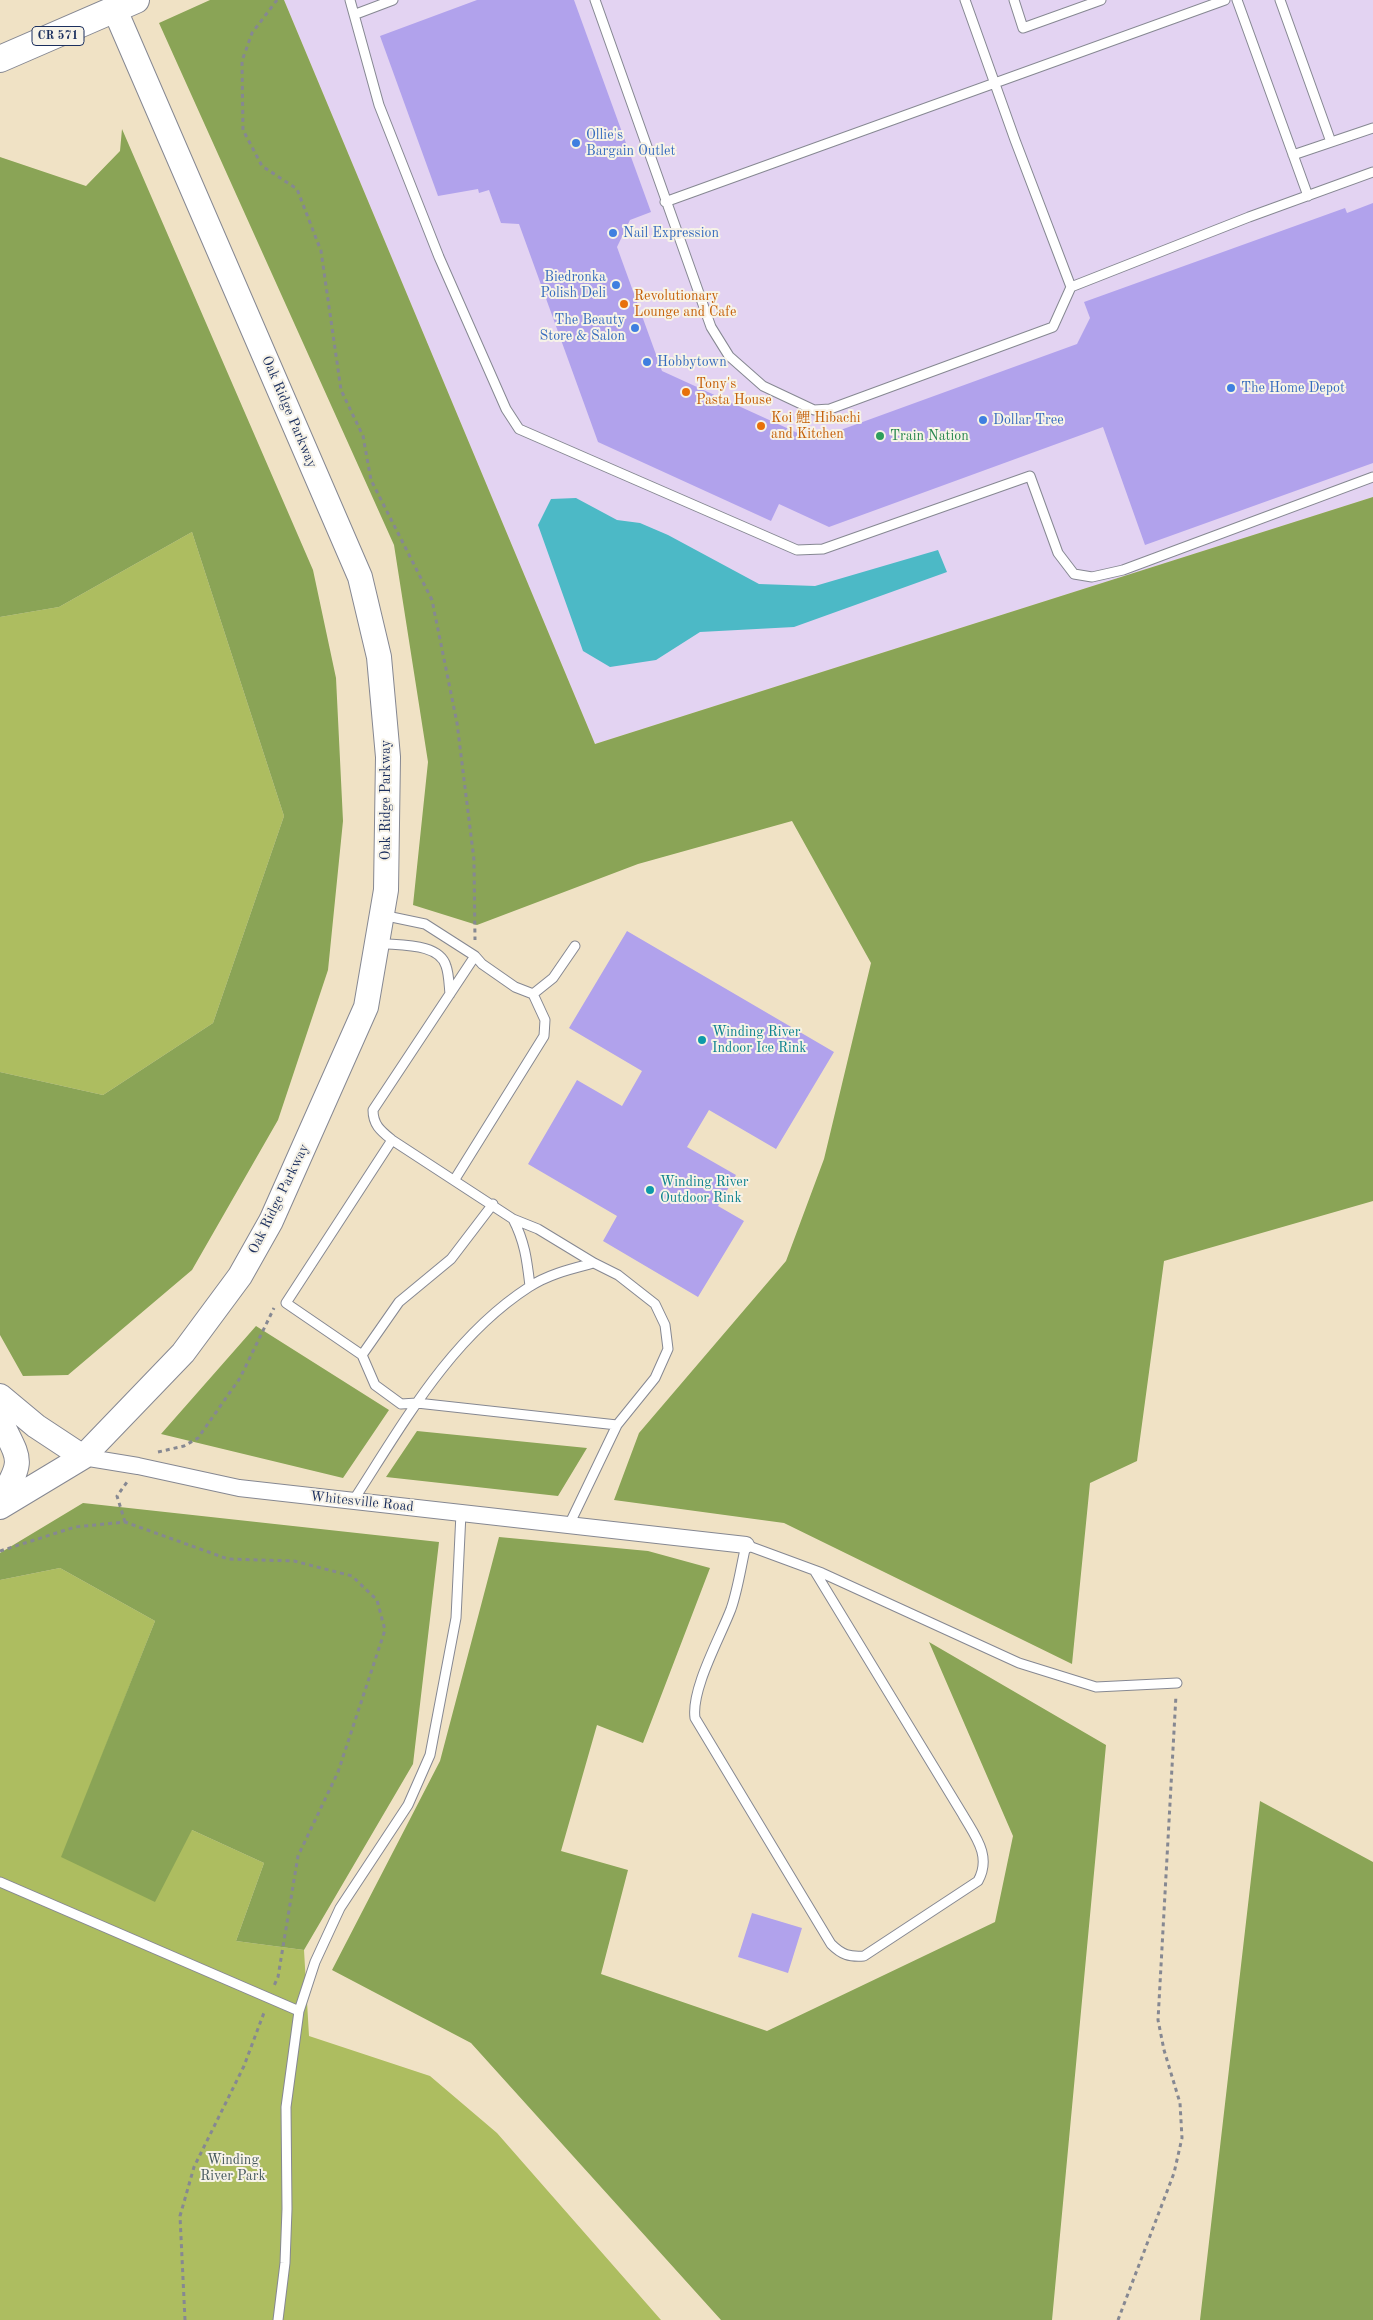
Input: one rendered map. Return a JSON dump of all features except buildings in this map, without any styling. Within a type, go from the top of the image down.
[{"type":"main road","name":"CR 571","points":[[0,59],[126,5]]},
{"type":"street","name":"Oak Ridge Parkway","points":[[0,1507],[83,1457],[183,1353],[240,1276],[271,1221],[366,1007],[386,890],[388,757],[379,657],[360,576],[126,5]]},
{"type":"street","name":"Whitesville Road","points":[[0,1396],[36,1426],[83,1457],[138,1466],[239,1488],[746,1545]]},
{"type":"street","points":[[0,1420],[17,1454],[17,1470],[0,1501]]},
{"type":"lane","points":[[350,0],[356,14],[379,105],[386,123],[439,257],[506,409],[519,429],[797,550],[823,549],[1030,476],[1058,553],[1074,574],[1092,577],[1123,570],[1373,477]]},
{"type":"lane","points":[[356,14],[393,0]]},
{"type":"lane","points":[[595,0],[665,202],[711,327],[729,356],[763,386],[814,410],[830,409],[1054,328],[1071,287],[995,84],[966,0]]},
{"type":"lane","points":[[1014,0],[1024,28],[1101,0]]},
{"type":"lane","points":[[665,202],[1225,0]]},
{"type":"lane","points":[[1238,0],[1308,196]]},
{"type":"lane","points":[[1280,0],[1331,142]]},
{"type":"lane","points":[[1293,155],[1373,128]]},
{"type":"lane","points":[[1071,287],[1373,172]]},
{"type":"lane","points":[[382,914],[425,924],[475,956],[482,964],[515,987],[533,994],[545,1020],[544,1036],[455,1179]]},
{"type":"lane","points":[[377,943],[434,952],[442,958],[446,966],[450,994]]},
{"type":"lane","points":[[533,994],[553,978],[575,946]]},
{"type":"lane","points":[[475,956],[373,1110],[373,1119],[378,1128],[392,1140],[455,1179],[513,1219],[538,1229],[594,1263],[618,1275],[655,1304],[665,1325],[668,1349],[655,1378],[617,1425],[569,1525]]},
{"type":"lane","points":[[392,1140],[286,1303],[362,1355],[375,1385],[402,1404],[417,1403],[617,1425]]},
{"type":"lane","points":[[362,1355],[399,1302],[451,1259],[493,1204]]},
{"type":"lane","points":[[513,1219],[523,1239],[527,1254],[530,1286]]},
{"type":"lane","points":[[353,1501],[432,1381],[480,1326],[530,1286],[561,1272],[594,1263]]},
{"type":"lane","points":[[278,2320],[285,2263],[287,2209],[286,2107],[300,2011],[315,1962],[340,1908],[408,1805],[430,1755],[456,1618],[461,1513]]},
{"type":"lane","points":[[814,1570],[983,1850],[984,1864],[978,1881],[864,1956],[851,1957],[841,1953],[831,1944],[695,1718],[694,1708],[713,1651],[731,1607],[746,1545],[814,1570],[1019,1663],[1096,1687],[1177,1683]]},
{"type":"lane","points":[[0,1882],[300,2011]]},
{"type":"path","points":[[277,0],[252,32],[242,61],[243,130],[262,166],[297,189],[321,251],[341,390],[363,436],[371,480],[432,600],[457,723],[474,860],[475,956]]},
{"type":"path","points":[[125,1522],[117,1496],[138,1466],[158,1451],[184,1446],[198,1438],[240,1378],[275,1307]]},
{"type":"path","points":[[0,1551],[75,1527],[125,1522],[228,1559],[294,1561],[352,1576],[377,1600],[384,1630],[338,1772],[298,1856],[278,1977],[244,2066],[194,2167],[180,2216],[185,2320]]},
{"type":"path","points":[[1118,2320],[1174,2173],[1182,2138],[1180,2103],[1164,2050],[1158,2020],[1177,1683]]},
{"type":"shaded area","points":[[284,0],[1373,0],[1373,497],[595,744]]},
{"type":"green space","points":[[210,0],[284,0],[595,744],[1373,497],[1373,1201],[1164,1261],[1137,1461],[1090,1483],[1072,1664],[784,1523],[614,1500],[639,1433],[786,1261],[824,1159],[871,963],[792,821],[638,864],[477,925],[413,905],[428,762],[394,545],[159,23]]},
{"type":"green space","points":[[122,129],[313,570],[336,678],[343,821],[328,970],[278,1120],[192,1270],[68,1375],[23,1376],[0,1335],[0,1072],[103,1095],[213,1023],[284,816],[192,532],[59,607],[0,617],[0,157],[86,186],[120,151]]},
{"type":"green space","points":[[192,532],[284,816],[213,1023],[103,1095],[0,1072],[0,617],[59,607]]},
{"type":"green space","points":[[256,1326],[389,1410],[343,1478],[161,1434]]},
{"type":"green space","points":[[417,1431],[587,1448],[558,1496],[386,1477]]},
{"type":"green space","points":[[83,1503],[439,1542],[413,1764],[304,1950],[236,1941],[264,1863],[192,1830],[155,1902],[61,1857],[155,1621],[60,1568],[0,1580],[0,1553]]},
{"type":"green space","points":[[499,1537],[648,1551],[710,1568],[643,1743],[597,1725],[561,1851],[628,1870],[601,1974],[767,2031],[995,1922],[1013,1836],[929,1642],[1106,1745],[1052,2320],[721,2320],[471,2043],[332,1970],[440,1761]]},
{"type":"green space","name":"Winding River Park","points":[[60,1568],[155,1621],[62,1857],[192,1830],[264,1863],[236,1941],[304,1950],[309,2036],[430,2076],[497,2133],[661,2320],[0,2320],[0,1580]]},
{"type":"green space","points":[[1260,1801],[1373,1862],[1373,2320],[1200,2320]]},
{"type":"water","points":[[576,498],[617,520],[640,523],[668,535],[759,584],[815,586],[938,550],[947,572],[794,627],[700,632],[656,660],[610,667],[583,651],[538,525],[551,499]]},
{"type":"place","name":"Ollie's Bargain Outlet","points":[[576,143]]},
{"type":"place","name":"Nail Expression","points":[[613,233]]},
{"type":"place","name":"Biedronka Polish Deli","points":[[616,285]]},
{"type":"place","name":"Revolutionary Lounge and Cafe","points":[[624,304]]},
{"type":"place","name":"The Beauty Store & Salon","points":[[635,328]]},
{"type":"place","name":"Hobbytown","points":[[647,362]]},
{"type":"place","name":"The Home Depot","points":[[1231,388]]},
{"type":"place","name":"Tony's Pasta House","points":[[686,392]]},
{"type":"place","name":"Dollar Tree","points":[[983,420]]},
{"type":"place","name":"Koi 鯉 Hibachi and Kitchen","points":[[761,426]]},
{"type":"place","name":"Train Nation","points":[[880,436]]},
{"type":"place","name":"Winding River Indoor Ice Rink","points":[[702,1040]]},
{"type":"place","name":"Winding River Outdoor Rink","points":[[650,1190]]}]
